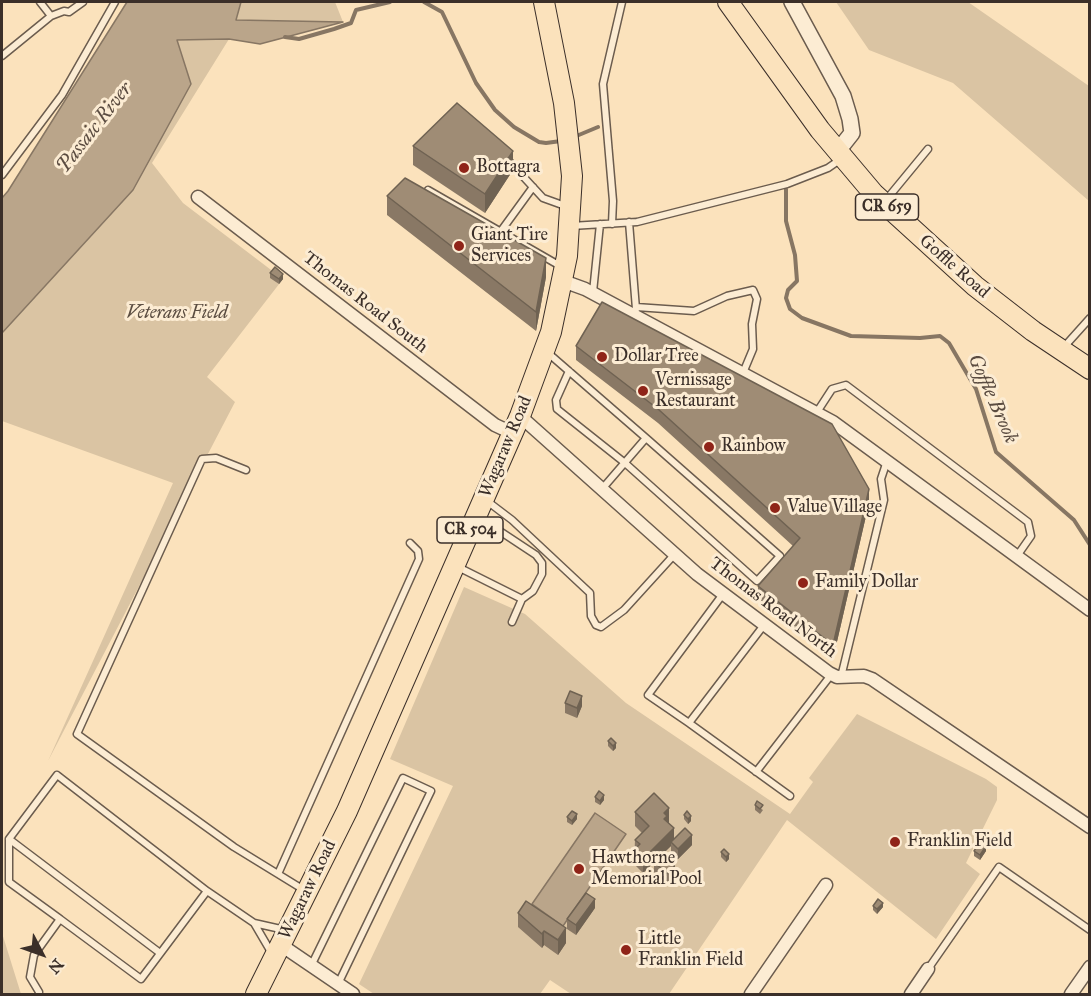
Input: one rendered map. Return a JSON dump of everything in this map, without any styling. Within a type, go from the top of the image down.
[{"type":"main road","name":"Wagaraw Road","points":[[256,994],[347,811],[516,425],[545,351],[564,275],[571,217],[568,129],[544,2]]},
{"type":"main road","name":"Goffle Road","points":[[728,2],[839,155],[884,203],[975,286],[1089,369]]},
{"type":"street","points":[[792,2],[843,96],[852,133],[839,155]]},
{"type":"street","name":"Thomas Road South","points":[[198,197],[495,425],[516,425]]},
{"type":"street","points":[[564,275],[593,293],[637,312],[743,373],[817,412],[1089,610]]},
{"type":"street","name":"Thomas Road North","points":[[516,425],[602,489],[674,555],[723,594],[836,676],[864,675],[872,679],[1089,827]]},
{"type":"street","points":[[751,994],[826,885]]},
{"type":"street","points":[[281,945],[353,994]]},
{"type":"street","points":[[1071,994],[1089,967]]},
{"type":"street","points":[[910,994],[928,969]]},
{"type":"lane","points":[[40,2],[51,16]]},
{"type":"lane","points":[[2,56],[51,16],[64,11],[69,12],[83,2]]},
{"type":"lane","points":[[2,175],[62,95],[115,2]]},
{"type":"lane","points":[[612,224],[613,201],[603,84],[622,2]]},
{"type":"lane","points":[[884,203],[928,149]]},
{"type":"lane","points":[[505,156],[543,198],[571,217],[600,224],[612,224],[787,184],[828,168],[839,155]]},
{"type":"lane","points":[[501,231],[533,187]]},
{"type":"lane","points":[[428,190],[501,231],[564,275]]},
{"type":"lane","points":[[628,222],[637,312],[694,311],[734,293],[753,290],[757,298],[752,324],[753,349],[743,373]]},
{"type":"lane","points":[[593,293],[600,224]]},
{"type":"lane","points":[[1061,350],[1089,318]]},
{"type":"lane","points":[[545,351],[569,371],[646,438],[780,556],[757,581],[625,463],[556,409],[556,400],[569,371]]},
{"type":"lane","points":[[817,412],[832,388],[846,385],[1028,522],[1031,536],[1016,556]]},
{"type":"lane","points":[[602,489],[646,438]]},
{"type":"lane","points":[[246,470],[216,458],[202,459],[77,734],[234,847],[307,892]]},
{"type":"lane","points":[[756,771],[836,676],[884,500],[881,479],[887,461]]},
{"type":"lane","points":[[480,507],[512,520],[590,593],[591,616],[596,625],[601,627],[624,610],[674,555]]},
{"type":"lane","points":[[480,507],[542,562],[542,574],[533,591],[522,599],[512,622]]},
{"type":"lane","points":[[278,874],[419,559],[418,550],[410,543]]},
{"type":"lane","points":[[455,566],[522,599]]},
{"type":"lane","points":[[723,594],[648,695],[790,796]]},
{"type":"lane","points":[[689,723],[764,625]]},
{"type":"lane","points":[[207,891],[141,979],[9,882],[9,839],[57,775],[281,945]]},
{"type":"lane","points":[[311,966],[403,778],[431,791],[338,984]]},
{"type":"lane","points":[[9,839],[160,953]]},
{"type":"lane","points":[[928,969],[999,867],[1089,930]]},
{"type":"lane","points":[[40,994],[30,976],[34,956],[60,919]]},
{"type":"lane","points":[[254,923],[281,945]]},
{"type":"green space","points":[[241,2],[335,2],[343,22],[235,20]]},
{"type":"green space","points":[[836,2],[968,2],[1089,86],[1089,201],[953,83],[869,50]]},
{"type":"green space","name":"Veterans Field","points":[[229,39],[152,163],[183,203],[283,279],[207,377],[235,402],[48,761],[173,483],[2,421],[2,333],[133,190],[176,40]]},
{"type":"green space","points":[[464,587],[525,614],[626,703],[790,814],[813,782],[809,778],[857,714],[986,779],[997,787],[997,800],[966,863],[980,874],[936,939],[787,820],[669,994],[571,994],[550,980],[540,994],[374,994],[359,984],[453,786],[390,759]]},
{"type":"green space","points":[[2,933],[21,994],[2,994]]},
{"type":"water","name":"Passaic River","points":[[127,2],[241,2],[236,20],[343,22],[260,44],[229,39],[177,40],[191,84],[133,190],[2,333],[2,198]]},
{"type":"water","name":"Hawthorne Memorial Pool","points":[[595,813],[626,834],[563,926],[532,904]]},
{"type":"building","name":"Bottagra","points":[[457,103],[513,151],[485,194],[413,146]]},
{"type":"building","points":[[405,178],[546,258],[536,312],[387,196]]},
{"type":"building","points":[[275,267],[283,274],[279,279],[270,273]]},
{"type":"building","points":[[602,302],[832,424],[869,489],[833,645],[758,586],[800,538],[658,409],[576,346]]},
{"type":"building","points":[[570,691],[582,696],[577,708],[565,703]]},
{"type":"building","points":[[611,738],[616,743],[613,746],[608,741]]},
{"type":"building","points":[[599,791],[604,795],[600,801],[595,797]]},
{"type":"building","points":[[654,793],[669,808],[664,813],[667,816],[664,819],[674,828],[643,859],[634,850],[640,844],[635,840],[649,826],[635,812]]},
{"type":"building","points":[[757,801],[763,805],[760,809],[755,805]]},
{"type":"building","points":[[572,811],[577,814],[572,821],[567,817]]},
{"type":"building","points":[[687,811],[691,816],[688,819],[684,815]]},
{"type":"building","points":[[685,828],[692,835],[678,849],[671,842]]},
{"type":"building","points":[[980,842],[986,846],[980,855],[974,851]]},
{"type":"building","points":[[724,849],[729,854],[726,857],[721,852]]},
{"type":"building","points":[[667,856],[675,861],[672,876],[654,863]]},
{"type":"building","points":[[586,893],[595,899],[576,925],[567,919]]},
{"type":"building","points":[[878,899],[883,903],[877,909],[873,906]]},
{"type":"building","points":[[526,901],[566,928],[558,940],[544,931],[542,934],[518,913]]},
{"type":"waterway","name":"Goffle Brook","points":[[285,37],[299,39],[334,29],[351,23],[356,10],[390,2]]},
{"type":"waterway","name":"Goffle Brook","points":[[424,2],[442,12],[476,83],[495,110],[514,127],[539,142],[561,141]]},
{"type":"waterway","name":"Goffle Brook","points":[[574,137],[598,127]]},
{"type":"waterway","name":"Goffle Brook","points":[[786,189],[786,221],[795,255],[797,281],[788,290],[786,298],[790,309],[802,318],[851,336],[920,338],[940,336],[949,343],[976,389],[996,452],[1074,520],[1090,545]]},
{"type":"place","name":"Bottagra","points":[[464,168]]},
{"type":"place","name":"Giant Tire Services","points":[[459,246]]},
{"type":"place","name":"Dollar Tree","points":[[602,357]]},
{"type":"place","name":"Vernissage Restaurant","points":[[643,391]]},
{"type":"place","name":"Rainbow","points":[[709,447]]},
{"type":"place","name":"Value Village","points":[[775,508]]},
{"type":"place","name":"Family Dollar","points":[[803,583]]},
{"type":"place","name":"Franklin Field","points":[[895,842]]},
{"type":"place","name":"Hawthorne Memorial Pool","points":[[579,869]]},
{"type":"place","name":"Little Franklin Field","points":[[626,950]]}]
